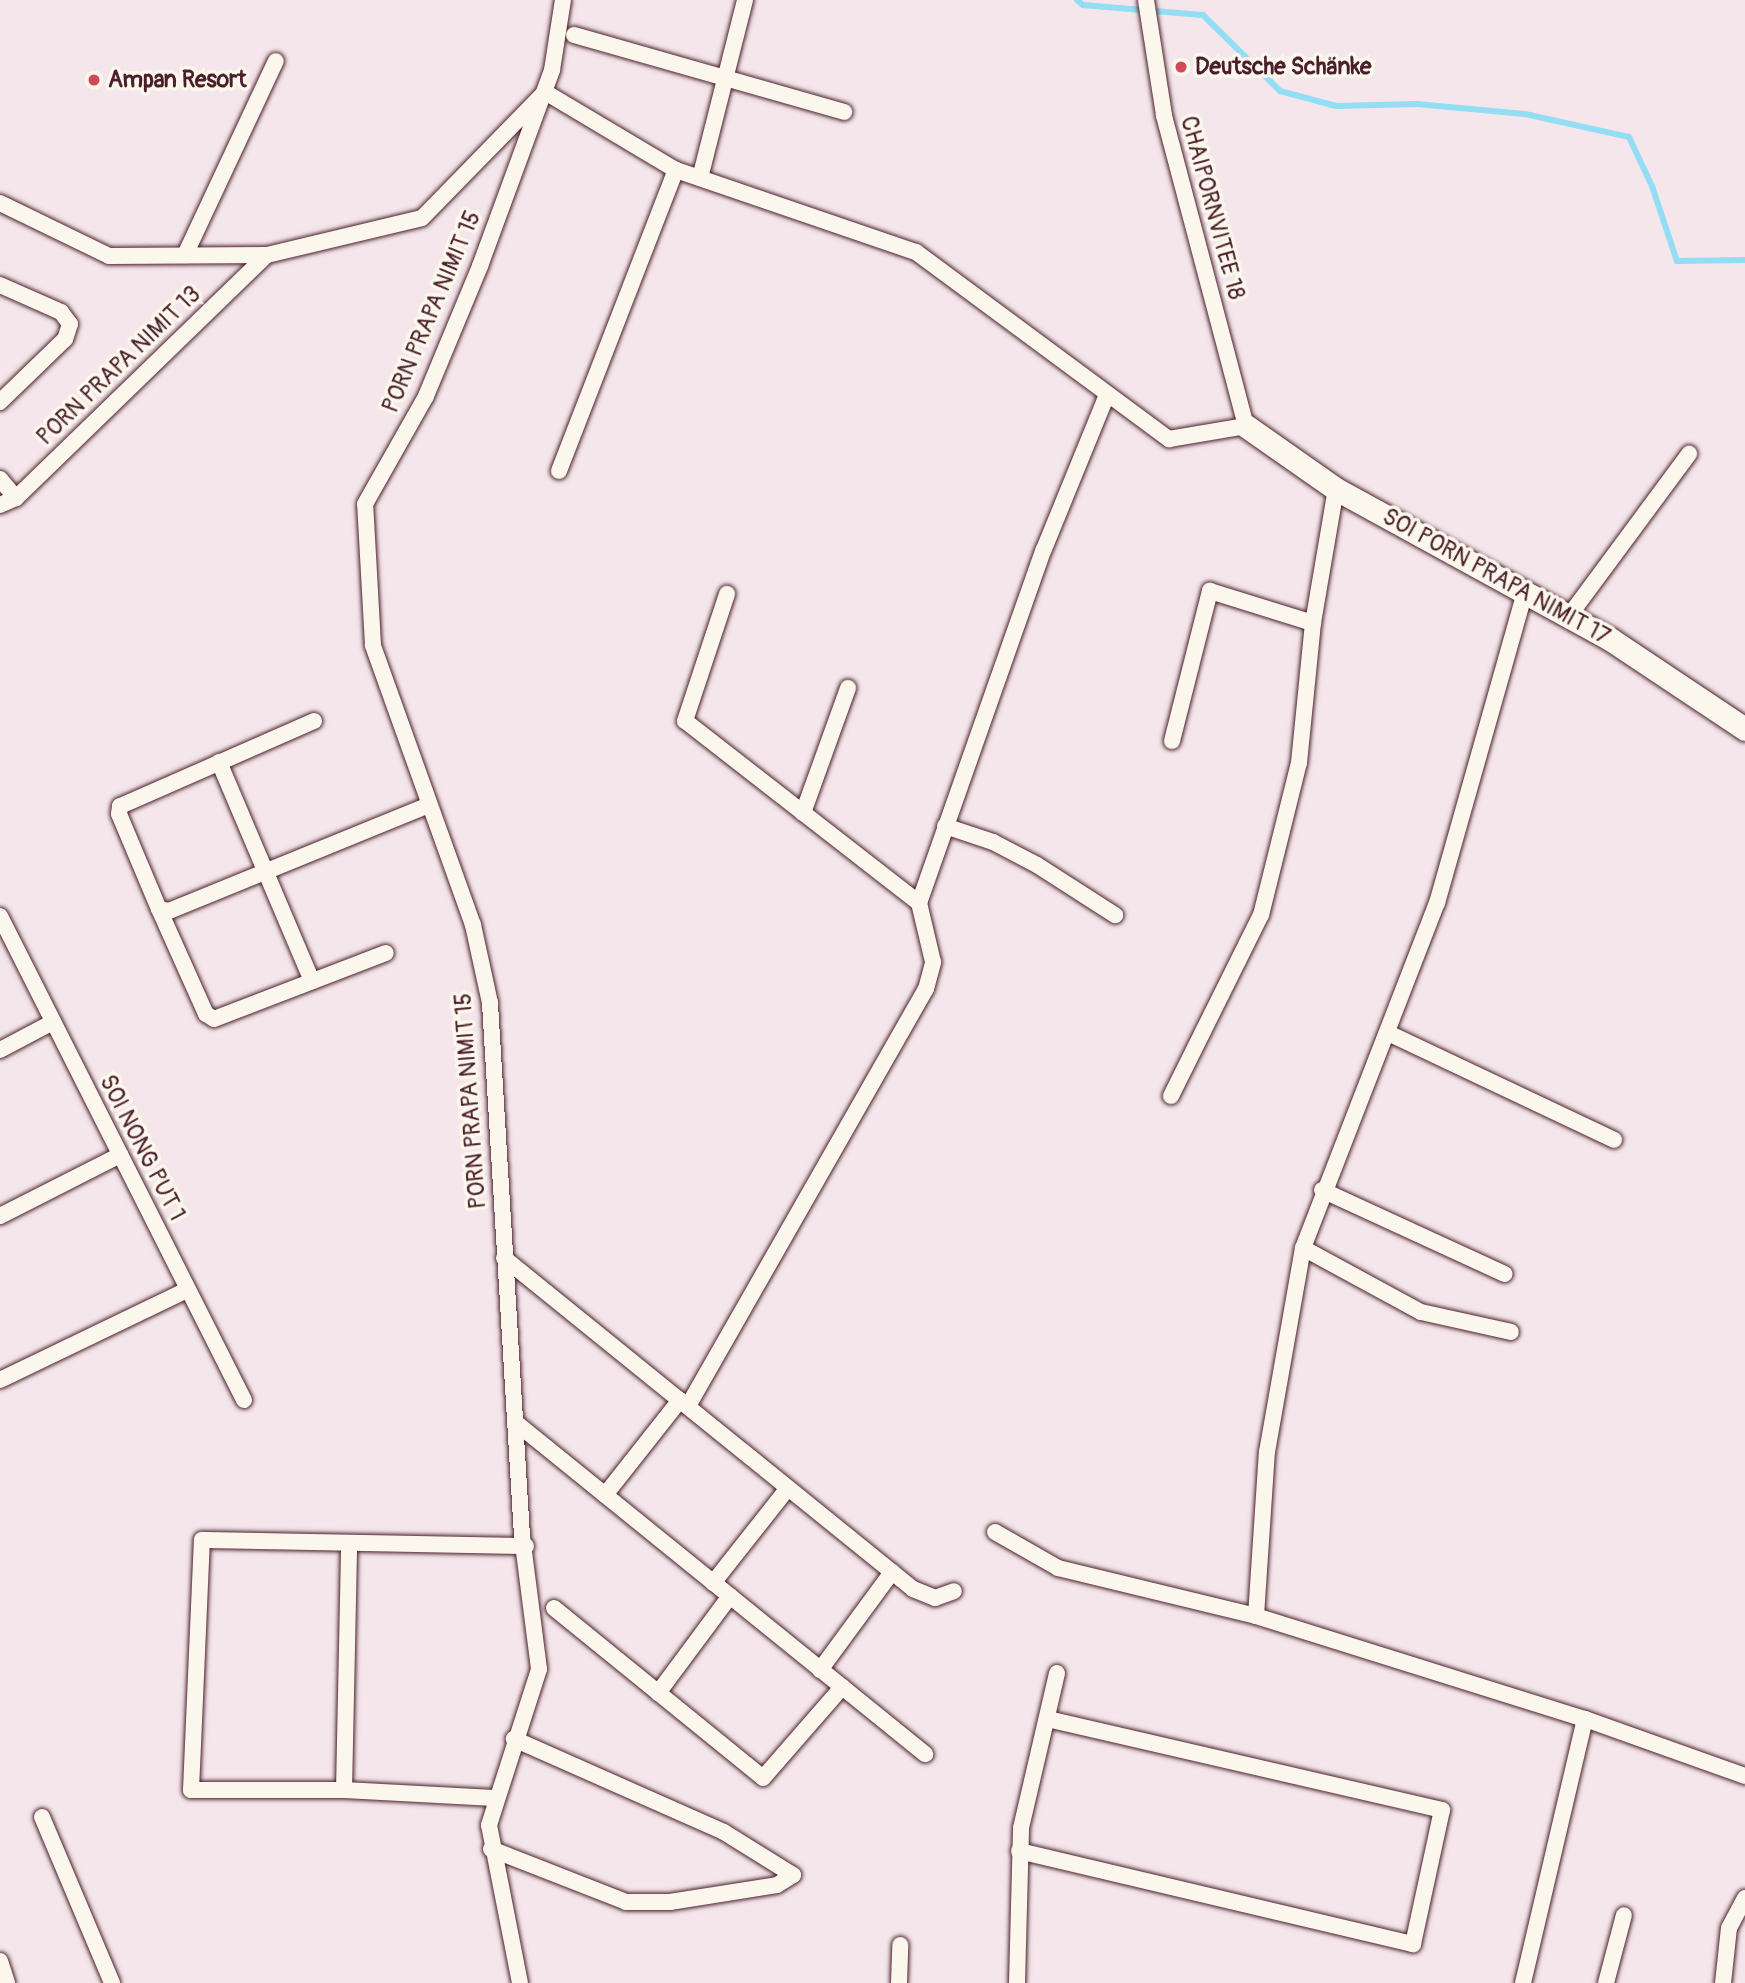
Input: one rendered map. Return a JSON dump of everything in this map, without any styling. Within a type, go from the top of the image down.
[{"type":"street","name":"PORN PRAPA NIMIT 15","points":[[520,1983],[491,1849],[489,1825],[494,1798],[539,1669],[515,1422],[490,1003],[473,925],[373,645],[365,504],[426,396],[545,92],[563,0]]},
{"type":"street","points":[[700,178],[745,0]]},
{"type":"street","name":"CHAIPORNVITEE 18","points":[[1146,0],[1164,115],[1246,426]]},
{"type":"street","points":[[574,35],[844,112]]},
{"type":"street","points":[[185,256],[276,61]]},
{"type":"street","points":[[0,202],[109,256],[267,255],[422,218],[545,92],[676,170],[916,252],[1169,439],[1246,426]]},
{"type":"street","points":[[559,471],[676,170]]},
{"type":"street","name":"PORN PRAPA NIMIT 13","points":[[0,505],[16,498],[267,255]]},
{"type":"street","points":[[0,285],[61,312],[70,324],[65,339],[0,402]]},
{"type":"street","points":[[605,1495],[684,1403],[926,989],[932,947],[919,903],[1044,549],[1107,395]]},
{"type":"street","name":"SOI PORN PRAPA NIMIT 17","points":[[1246,426],[1336,489],[1569,616],[1745,729]]},
{"type":"street","points":[[1569,616],[1689,454]]},
{"type":"street","points":[[0,479],[16,498]]},
{"type":"street","points":[[1171,1096],[1261,915],[1299,763],[1315,637],[1313,623],[1336,489]]},
{"type":"street","points":[[1172,740],[1210,591],[1313,623]]},
{"type":"street","points":[[1256,1616],[1267,1452],[1303,1248],[1322,1190],[1388,1033],[1437,903],[1525,592]]},
{"type":"street","points":[[727,594],[685,720],[919,903]]},
{"type":"street","points":[[803,813],[848,688]]},
{"type":"street","points":[[314,721],[127,800],[118,810],[159,909],[211,1018],[386,953]]},
{"type":"street","points":[[219,762],[312,981]]},
{"type":"street","points":[[159,909],[169,911],[429,805]]},
{"type":"street","points":[[945,826],[1026,859],[1115,915]]},
{"type":"street","name":"SOI NONG PUT 1","points":[[0,916],[244,1400]]},
{"type":"street","points":[[0,1050],[53,1022]]},
{"type":"street","points":[[1388,1033],[1614,1140]]},
{"type":"street","points":[[0,1216],[120,1155]]},
{"type":"street","points":[[1322,1190],[1505,1274]]},
{"type":"street","points":[[1303,1248],[1421,1312],[1511,1332]]},
{"type":"street","points":[[504,1258],[892,1572],[930,1596],[954,1591]]},
{"type":"street","points":[[0,1380],[187,1290]]},
{"type":"street","points":[[515,1422],[925,1754]]},
{"type":"street","points":[[713,1583],[788,1488]]},
{"type":"street","points":[[995,1532],[1058,1568],[1256,1616],[1585,1719],[1745,1776]]},
{"type":"street","points":[[494,1798],[344,1790],[191,1790],[202,1540],[526,1546]]},
{"type":"street","points":[[344,1790],[349,1543]]},
{"type":"street","points":[[820,1670],[892,1572]]},
{"type":"street","points":[[658,1693],[730,1596]]},
{"type":"street","points":[[554,1608],[763,1778],[842,1687]]},
{"type":"street","points":[[1017,1983],[1019,1851],[1058,1673]]},
{"type":"street","points":[[1019,1851],[1413,1944],[1442,1811],[1046,1719]]},
{"type":"street","points":[[1523,1983],[1585,1719]]},
{"type":"street","points":[[491,1849],[626,1902],[670,1902],[776,1885],[793,1875],[724,1832],[514,1739]]},
{"type":"street","points":[[42,1817],[112,1983]]},
{"type":"street","points":[[1723,1983],[1729,1928],[1745,1898]]},
{"type":"street","points":[[1606,1983],[1624,1915]]},
{"type":"street","points":[[900,1945],[900,1983]]},
{"type":"waterway","points":[[1077,0],[1083,5],[1203,15],[1280,91],[1336,106],[1417,104],[1525,114],[1629,137],[1652,186],[1677,261],[1745,260]]},
{"type":"place","name":"Deutsche Schänke","points":[[1181,67]]},
{"type":"place","name":"Ampan Resort","points":[[94,80]]}]
